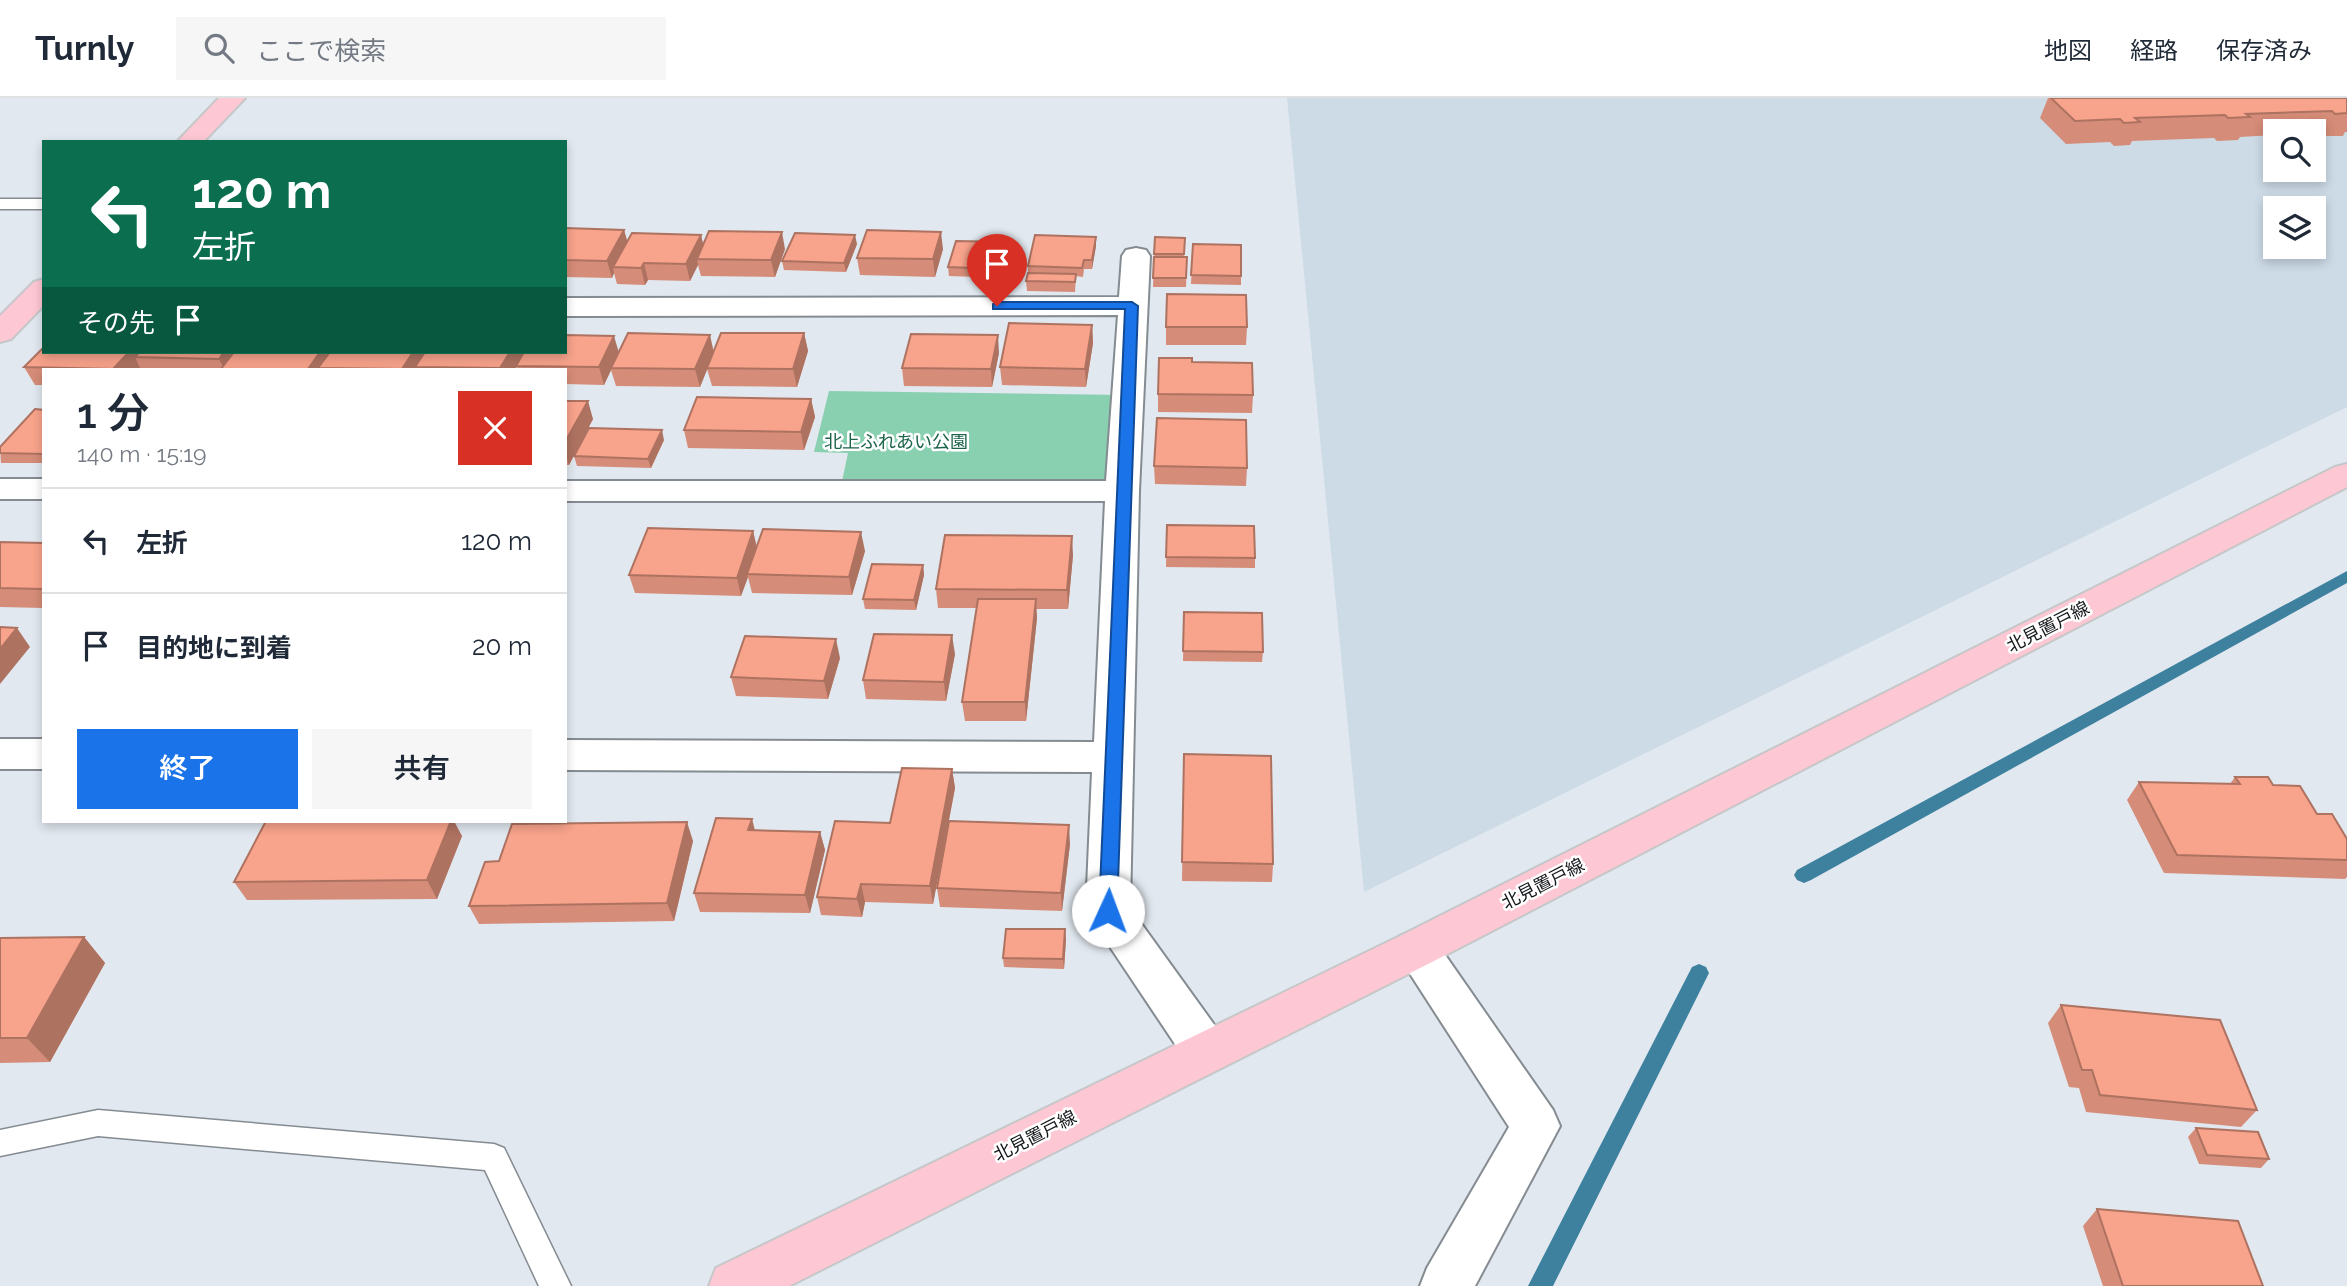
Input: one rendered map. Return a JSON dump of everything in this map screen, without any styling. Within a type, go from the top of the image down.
[{"type":"main road","points":[[191,140],[233,98]]},
{"type":"main road","points":[[0,333],[37,301]]},
{"type":"main road","name":"北見置戸線","points":[[735,1286],[1416,949],[2347,474]]},
{"type":"street","points":[[1136,256],[1122,491],[1108,911],[1206,1051]]},
{"type":"street","points":[[567,307],[1132,306]]},
{"type":"street","points":[[0,489],[42,489]]},
{"type":"street","points":[[567,491],[1122,491]]},
{"type":"street","points":[[0,754],[42,754]]},
{"type":"street","points":[[567,755],[1114,757]]},
{"type":"street","points":[[1416,949],[1536,1126],[1446,1286]]},
{"type":"lane","points":[[0,204],[42,204]]},
{"type":"lane","points":[[0,1143],[98,1124],[494,1157],[555,1286]]},
{"type":"shaded area","points":[[1287,98],[2347,98],[2347,407],[1364,892]]},
{"type":"green space","name":"北上ふれあい公園","points":[[829,391],[1127,395],[1122,491],[840,491],[848,453],[814,452]]},
{"type":"building","points":[[2051,98],[2347,98],[2347,113],[2335,114],[2332,111],[2246,114],[2250,117],[2228,118],[2225,115],[2135,118],[2140,122],[2124,123],[2120,119],[2075,121]]},
{"type":"building","points":[[567,228],[624,230],[607,261],[567,260]]},
{"type":"building","points":[[867,230],[941,232],[933,259],[857,258]]},
{"type":"building","points":[[709,231],[782,232],[771,260],[697,259]]},
{"type":"building","points":[[632,233],[701,235],[686,264],[644,263],[641,268],[613,267]]},
{"type":"building","points":[[795,233],[855,235],[844,263],[782,261]]},
{"type":"building","points":[[1035,235],[1096,237],[1092,260],[1084,260],[1082,268],[1028,266]]},
{"type":"building","points":[[1155,237],[1185,238],[1184,254],[1154,254]]},
{"type":"building","points":[[956,241],[1007,242],[1001,269],[948,267]]},
{"type":"building","points":[[1193,244],[1241,245],[1241,276],[1191,275]]},
{"type":"building","points":[[1154,257],[1187,257],[1186,278],[1153,278]]},
{"type":"building","points":[[1028,273],[1076,274],[1075,282],[1026,281]]},
{"type":"building","points":[[1167,294],[1246,295],[1247,327],[1166,327]]},
{"type":"building","points":[[1009,323],[1092,325],[1085,369],[1000,367]]},
{"type":"building","points":[[628,333],[710,335],[695,369],[611,368]]},
{"type":"building","points":[[721,333],[804,333],[793,369],[707,368]]},
{"type":"building","points":[[911,334],[998,335],[991,369],[902,368]]},
{"type":"building","points":[[567,335],[614,336],[599,367],[516,366],[523,354],[567,354]]},
{"type":"building","points":[[42,349],[42,354],[127,354],[114,368],[24,367]]},
{"type":"building","points":[[138,354],[223,354],[219,359],[135,357]]},
{"type":"building","points":[[232,354],[319,354],[309,368],[222,368]]},
{"type":"building","points":[[328,354],[412,354],[403,368],[318,368]]},
{"type":"building","points":[[424,354],[509,354],[500,368],[415,367]]},
{"type":"building","points":[[1159,358],[1192,358],[1192,362],[1252,363],[1253,395],[1158,394]]},
{"type":"building","points":[[697,397],[811,399],[801,432],[684,430]]},
{"type":"building","points":[[567,401],[588,401],[567,438]]},
{"type":"building","points":[[35,409],[42,410],[42,454],[0,453],[0,447]]},
{"type":"building","points":[[1157,418],[1246,420],[1247,468],[1154,466]]},
{"type":"building","points":[[589,428],[662,430],[648,459],[574,456]]},
{"type":"building","points":[[1167,525],[1254,526],[1255,558],[1166,557]]},
{"type":"building","points":[[648,528],[753,531],[737,578],[629,575]]},
{"type":"building","points":[[763,529],[861,532],[849,577],[747,574]]},
{"type":"building","points":[[945,535],[1072,536],[1067,590],[936,589]]},
{"type":"building","points":[[0,542],[42,543],[42,589],[0,588]]},
{"type":"building","points":[[872,564],[923,565],[914,600],[863,599]]},
{"type":"building","points":[[978,599],[1036,599],[1025,702],[962,702]]},
{"type":"building","points":[[1184,612],[1262,613],[1263,652],[1183,651]]},
{"type":"building","points":[[0,627],[17,628],[0,649]]},
{"type":"building","points":[[874,634],[952,635],[944,682],[863,680]]},
{"type":"building","points":[[745,636],[836,639],[824,681],[731,677]]},
{"type":"building","points":[[1184,754],[1271,756],[1273,864],[1182,862]]},
{"type":"building","points":[[902,768],[952,769],[930,886],[861,884],[857,899],[817,897],[835,821],[890,823]]},
{"type":"building","points":[[2235,777],[2268,777],[2273,785],[2300,786],[2317,814],[2332,814],[2347,839],[2347,860],[2177,855],[2139,782],[2240,784]]},
{"type":"building","points":[[716,818],[752,819],[748,830],[820,832],[805,895],[694,893]]},
{"type":"building","points":[[949,821],[1069,825],[1061,893],[937,888]]},
{"type":"building","points":[[687,822],[667,903],[469,906],[485,862],[499,861],[512,824]]},
{"type":"building","points":[[265,823],[450,823],[427,880],[234,882]]},
{"type":"building","points":[[1006,929],[1065,929],[1063,959],[1003,958]]},
{"type":"building","points":[[84,937],[27,1038],[0,1038],[0,938]]},
{"type":"building","points":[[2061,1005],[2220,1020],[2257,1110],[2100,1095],[2092,1070],[2082,1070]]},
{"type":"building","points":[[2196,1128],[2258,1132],[2269,1159],[2207,1155]]},
{"type":"building","points":[[2097,1209],[2238,1221],[2263,1286],[2123,1286]]},
{"type":"waterway","points":[[1804,875],[2347,576]]},
{"type":"waterway","points":[[1540,1286],[1699,973]]},
{"type":"route","points":[[997,306],[1132,306],[1122,491],[1108,911]]}]
